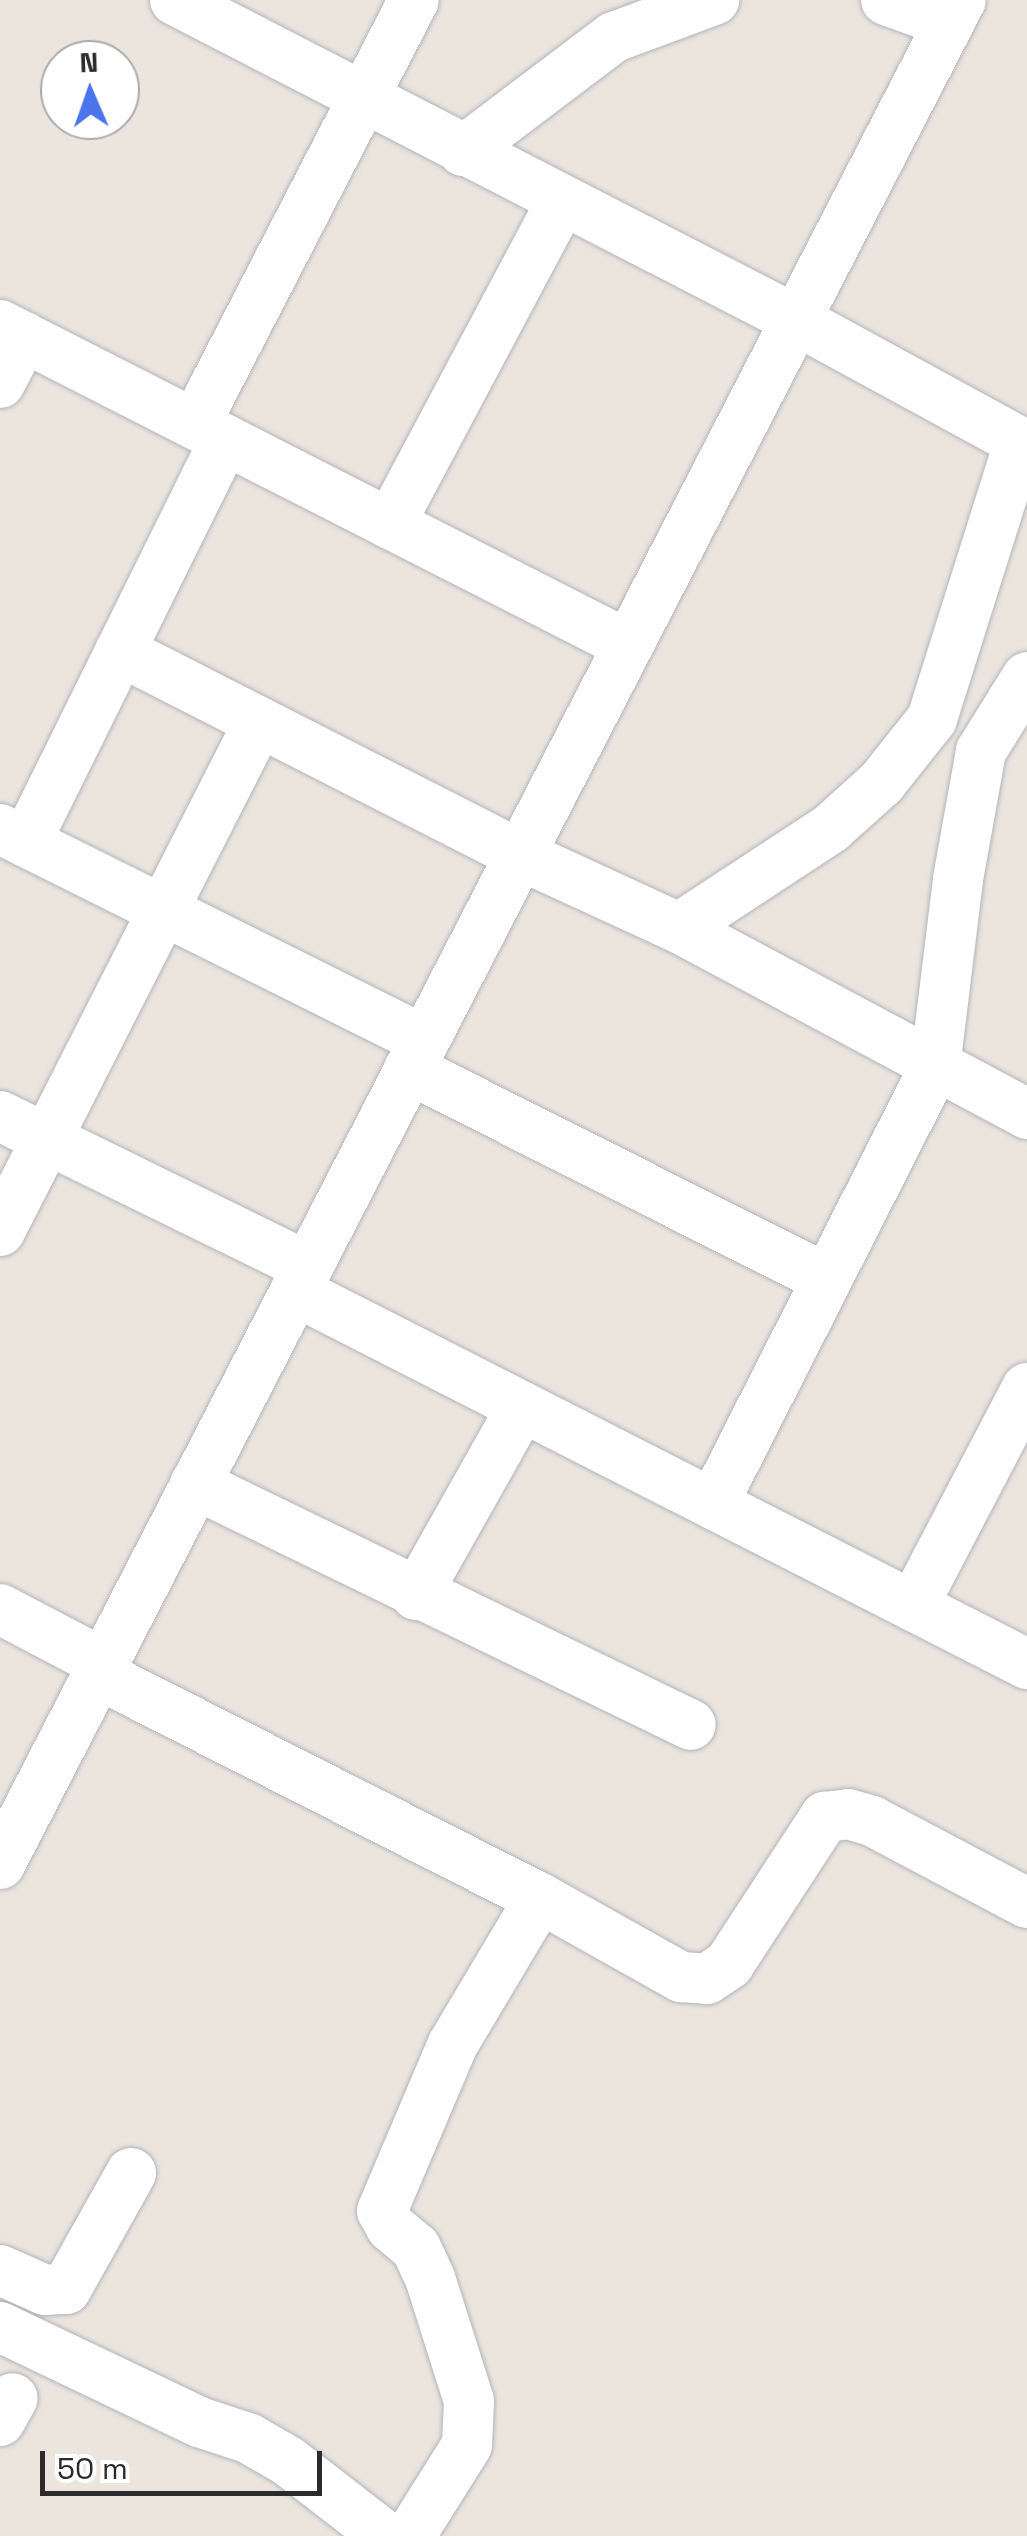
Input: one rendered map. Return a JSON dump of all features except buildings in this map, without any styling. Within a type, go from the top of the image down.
[{"type":"street","points":[[176,0],[796,320],[1023,445],[932,719],[882,782],[831,828],[678,928]]},
{"type":"street","points":[[414,0],[363,97],[210,432],[120,651],[13,836],[164,910],[417,1055],[828,1279]]},
{"type":"street","points":[[463,150],[614,37],[714,0]]},
{"type":"street","points":[[0,1864],[955,12],[886,0]]},
{"type":"street","points":[[390,524],[562,200]]},
{"type":"street","points":[[0,383],[12,331],[628,644]]},
{"type":"street","points":[[120,651],[520,855],[678,928],[1027,1114]]},
{"type":"street","points":[[713,1504],[936,1067],[958,879],[981,752],[1027,676]]},
{"type":"street","points":[[932,719],[981,752]]},
{"type":"street","points":[[0,1231],[260,722]]},
{"type":"street","points":[[980,1090],[1027,1075]]},
{"type":"street","points":[[0,1116],[302,1279],[522,1406],[1027,1664]]},
{"type":"street","points":[[913,1606],[1027,1388]]},
{"type":"street","points":[[416,1595],[522,1406]]},
{"type":"street","points":[[195,1484],[691,1726]]},
{"type":"street","points":[[0,1609],[100,1669],[540,1898],[681,1977],[707,1979],[729,1964],[812,1831],[825,1818],[848,1814],[872,1822],[1027,1903]]},
{"type":"street","points":[[410,2536],[467,2445],[470,2401],[430,2278],[416,2248],[391,2227],[382,2211],[453,2044],[540,1898]]},
{"type":"street","points":[[0,2270],[45,2290],[66,2288],[131,2173]]},
{"type":"street","points":[[0,2327],[199,2422],[248,2438],[288,2462],[384,2536]]}]
